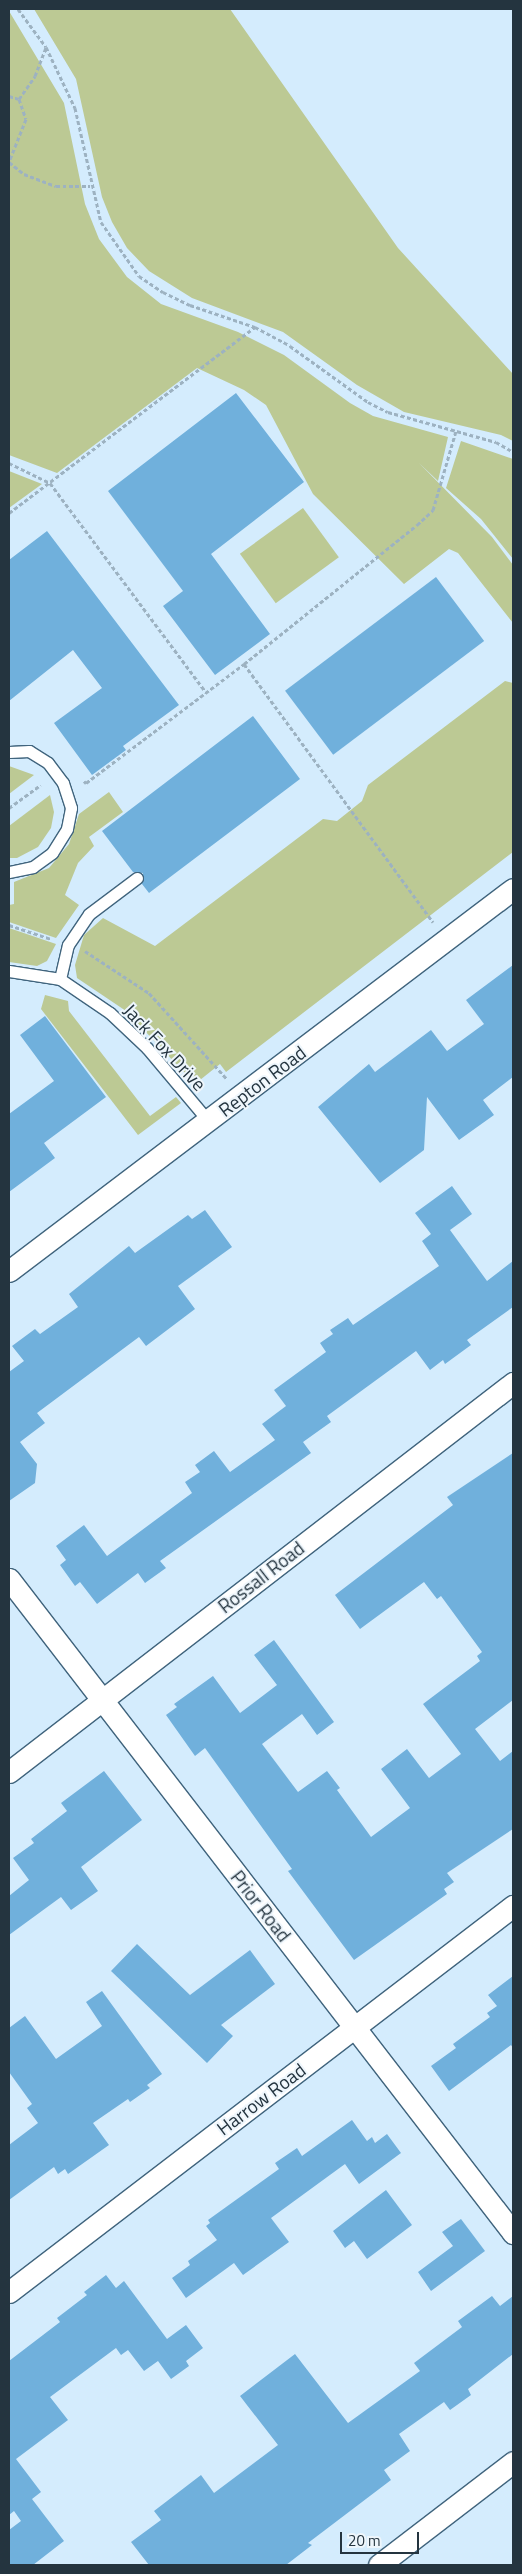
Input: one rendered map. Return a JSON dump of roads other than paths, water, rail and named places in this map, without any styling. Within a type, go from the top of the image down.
[{"type":"street","name":"Repton Road","points":[[9,1271],[241,1098],[513,889]]},
{"type":"street","name":"Rossall Road","points":[[9,1772],[513,1383]]},
{"type":"street","name":"Prior Road","points":[[9,1579],[513,2233]]},
{"type":"street","name":"Harrow Road","points":[[9,2292],[513,1906]]},
{"type":"street","points":[[379,2565],[513,2462]]},
{"type":"lane","points":[[9,752],[29,751],[48,763],[63,783],[71,808],[67,829],[52,853],[33,866],[9,872]]},
{"type":"lane","points":[[60,979],[68,945],[89,914],[137,878]]},
{"type":"lane","name":"Jack Fox Drive","points":[[9,971],[60,979],[110,1013],[147,1048],[209,1122]]}]
